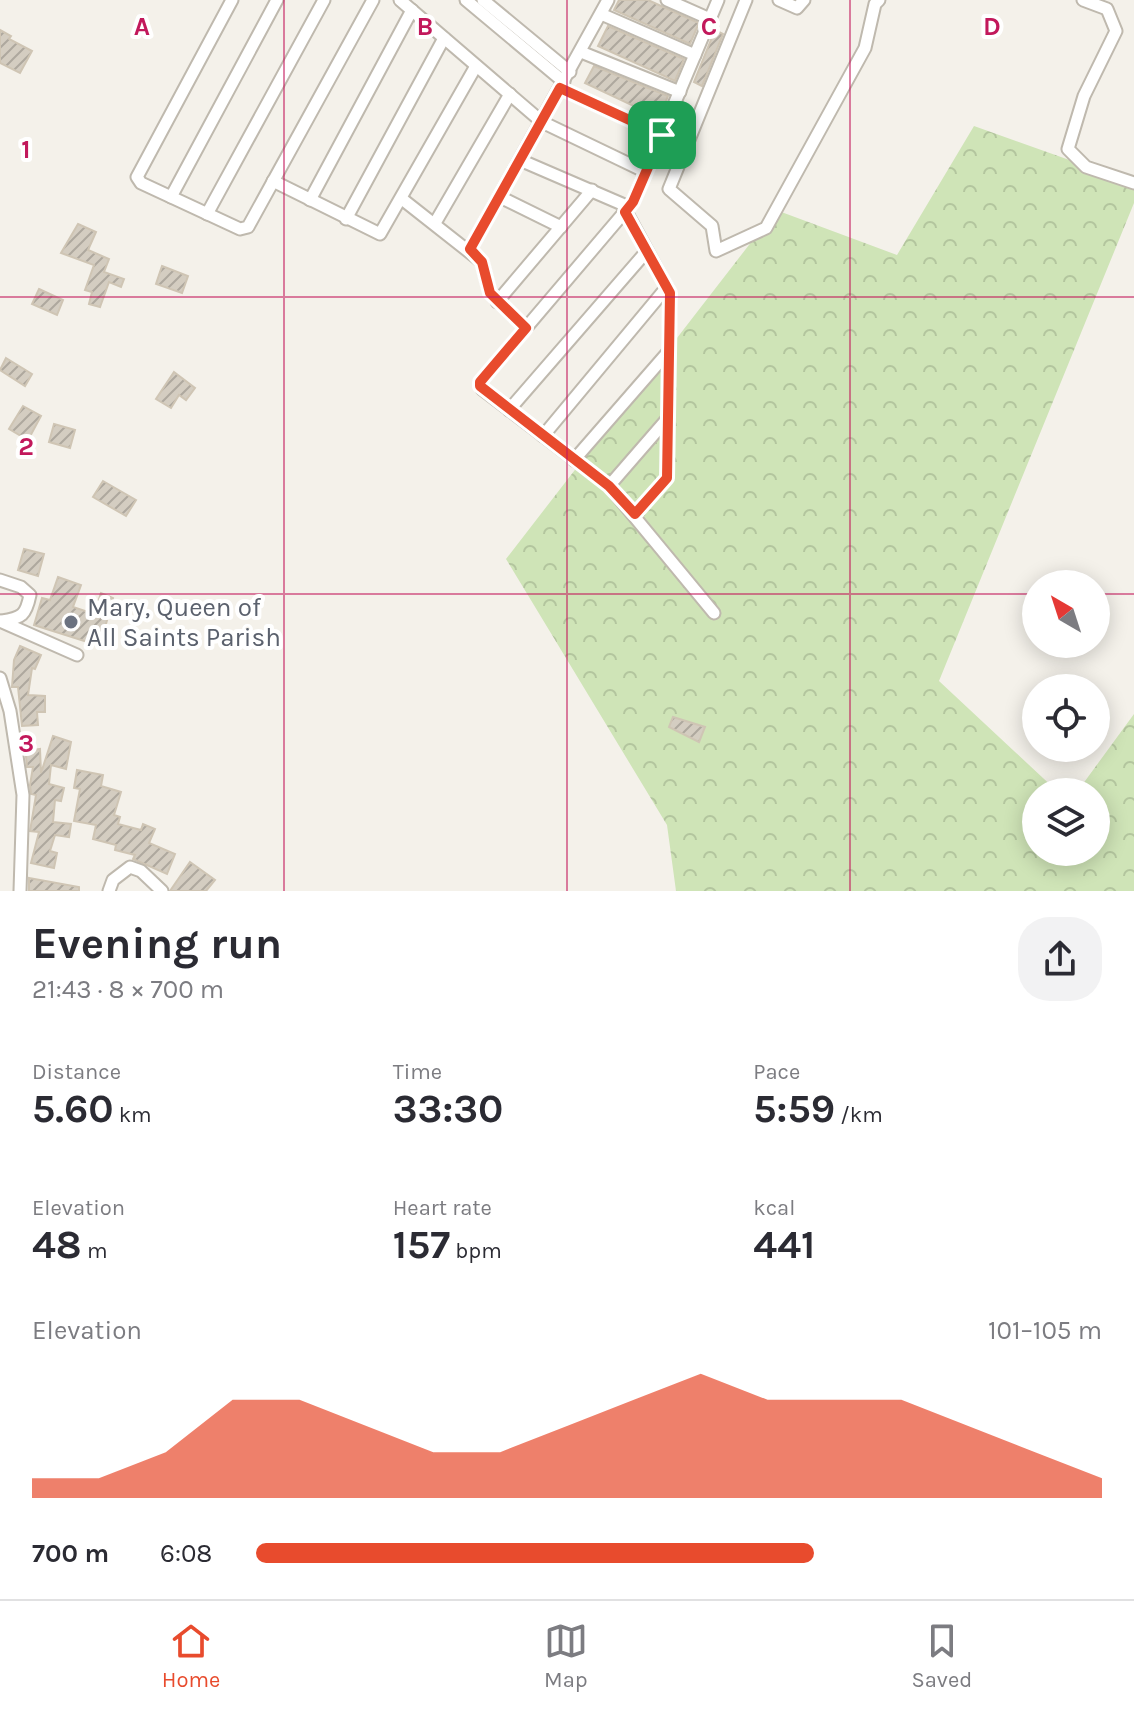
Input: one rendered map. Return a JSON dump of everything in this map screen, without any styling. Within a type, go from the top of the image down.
[{"type":"street","points":[[232,0],[137,177],[141,183],[240,229],[248,227],[373,0]]},
{"type":"street","points":[[171,197],[277,0]]},
{"type":"street","points":[[207,214],[324,0]]},
{"type":"street","points":[[400,0],[542,122],[646,172]]},
{"type":"street","points":[[466,0],[565,81],[662,135]]},
{"type":"street","points":[[483,0],[565,81]]},
{"type":"street","points":[[470,249],[608,0]]},
{"type":"street","points":[[667,0],[710,19]]},
{"type":"street","points":[[714,613],[609,486],[482,389],[480,382],[625,212],[646,172],[718,0]]},
{"type":"street","points":[[746,0],[669,189],[712,226],[716,251],[766,228],[865,48],[875,4],[879,0]]},
{"type":"street","points":[[779,0],[797,8],[804,0]]},
{"type":"street","points":[[1083,0],[1107,9],[1116,31],[1084,96],[1068,149],[1086,167],[1134,183]]},
{"type":"street","points":[[310,200],[412,10]]},
{"type":"street","points":[[601,14],[695,55]]},
{"type":"street","points":[[346,219],[444,38]]},
{"type":"street","points":[[581,52],[680,92]]},
{"type":"street","points":[[273,181],[380,234],[476,66]]},
{"type":"street","points":[[435,223],[510,94]]},
{"type":"street","points":[[520,160],[622,204],[670,293],[667,478],[635,514]]},
{"type":"street","points":[[497,302],[592,190]]},
{"type":"street","points":[[500,197],[561,227]]},
{"type":"street","points":[[402,199],[470,249],[482,262],[490,293],[526,328]]},
{"type":"street","points":[[509,410],[646,252]]},
{"type":"street","points":[[543,436],[667,287]]},
{"type":"street","points":[[574,460],[669,351]]},
{"type":"street","points":[[609,486],[668,418]]},
{"type":"street","points":[[0,580],[21,587],[30,595],[26,613],[19,619],[1,621]]},
{"type":"street","points":[[1,621],[77,655]]},
{"type":"street","points":[[0,678],[10,711],[23,795],[20,891]]},
{"type":"street","points":[[109,891],[113,880],[130,867],[141,871],[162,891]]},
{"type":"green space","points":[[974,126],[1134,183],[1134,203],[939,681],[1022,758],[1022,762],[1043,778],[1022,778],[1022,866],[1110,866],[1110,778],[1087,778],[1099,762],[1110,762],[1110,747],[1134,714],[1134,891],[676,891],[667,825],[506,559],[776,210],[897,255]]},
{"type":"building","points":[[619,0],[648,0],[699,23],[690,44],[614,10]]},
{"type":"building","points":[[608,26],[684,59],[675,81],[598,46]]},
{"type":"building","points":[[0,30],[11,36],[9,39],[32,51],[20,73],[0,63]]},
{"type":"building","points":[[715,30],[723,34],[702,86],[694,82]]},
{"type":"building","points":[[594,66],[668,96],[659,118],[585,83]]},
{"type":"building","points":[[78,224],[96,232],[88,250],[109,259],[104,272],[124,279],[121,287],[109,282],[100,307],[89,304],[92,292],[85,290],[94,265],[61,253]]},
{"type":"building","points":[[162,266],[188,276],[182,293],[156,284]]},
{"type":"building","points":[[39,289],[63,300],[57,315],[32,304]]},
{"type":"building","points":[[6,358],[32,374],[25,386],[0,370]]},
{"type":"building","points":[[174,372],[195,388],[186,400],[179,395],[171,408],[156,399]]},
{"type":"building","points":[[23,406],[41,416],[28,440],[9,429]]},
{"type":"building","points":[[54,424],[75,430],[70,448],[49,442]]},
{"type":"building","points":[[103,481],[136,500],[126,516],[93,497]]},
{"type":"building","points":[[24,549],[44,554],[38,576],[18,570]]},
{"type":"building","name":"Mary, Queen of All Saints Parish","points":[[58,577],[81,585],[73,607],[94,614],[101,593],[113,598],[100,646],[34,625],[42,598],[50,600]]},
{"type":"building","points":[[20,646],[41,655],[35,669],[32,668],[28,695],[45,696],[45,712],[37,712],[38,725],[22,726],[18,687],[12,687],[14,660]]},
{"type":"building","points":[[673,717],[705,727],[699,742],[669,727]]},
{"type":"building","points":[[53,736],[71,742],[66,769],[51,765],[49,784],[64,788],[61,801],[55,800],[53,822],[71,824],[69,837],[55,835],[50,851],[57,853],[54,868],[31,863],[39,832],[30,831],[36,795],[31,794],[33,767],[27,767],[26,757],[26,751],[40,749],[41,773]]},
{"type":"building","points":[[77,770],[103,775],[101,786],[121,792],[114,815],[120,817],[118,824],[141,830],[143,824],[155,829],[149,843],[175,854],[167,874],[133,859],[135,855],[115,850],[116,845],[93,839],[96,825],[74,821],[80,789],[74,788]]},
{"type":"building","points":[[190,862],[215,880],[206,891],[170,891]]},
{"type":"building","points":[[29,878],[79,887],[79,891],[29,891]]},
{"type":"place","name":"Mary, Queen of All Saints Parish","points":[[71,622]]},
{"type":"route","points":[[560,88],[662,135],[633,202],[625,212],[670,293],[667,478],[635,514],[609,486],[480,386],[480,382],[526,328],[490,293],[482,262],[470,249],[560,88]]}]
